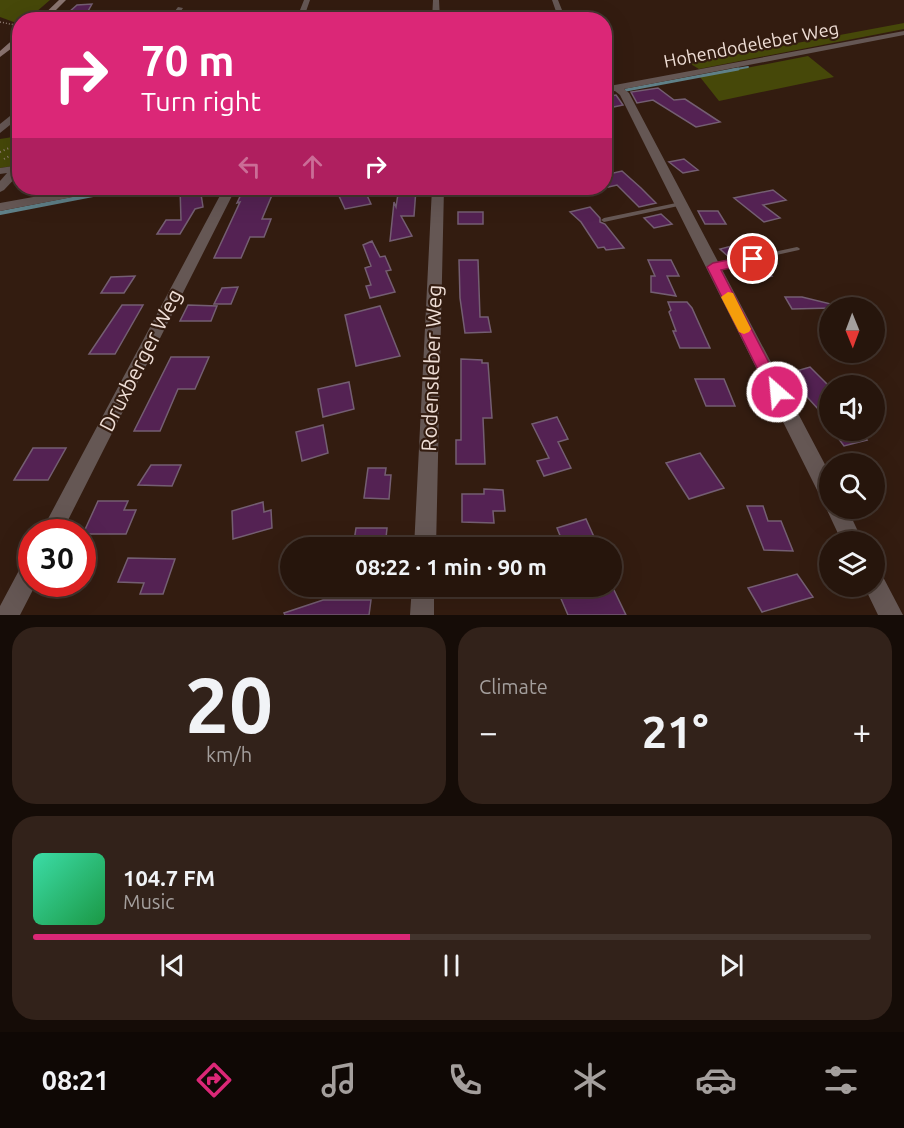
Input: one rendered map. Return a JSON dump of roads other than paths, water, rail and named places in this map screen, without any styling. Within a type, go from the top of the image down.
[{"type":"main road","points":[[50,12],[63,0]]},
{"type":"main road","points":[[0,56],[12,46]]},
{"type":"street","points":[[302,12],[307,0]]},
{"type":"street","points":[[177,12],[180,8]]},
{"type":"street","name":"Hohendodeleber Weg","points":[[612,89],[904,33]]},
{"type":"street","points":[[612,89],[624,93],[819,474]]},
{"type":"street","points":[[0,130],[12,119]]},
{"type":"street","points":[[0,188],[12,175]]},
{"type":"street","points":[[0,207],[63,195]]},
{"type":"street","name":"Druxberger Weg","points":[[58,519],[226,195]]},
{"type":"street","name":"Rodensleber Weg","points":[[425,537],[438,195]]},
{"type":"street","points":[[8,615],[18,596]]},
{"type":"street","points":[[422,615],[423,597]]},
{"type":"street","points":[[881,597],[891,615]]},
{"type":"lane","points":[[604,220],[681,204]]},
{"type":"lane","points":[[713,267],[797,249]]},
{"type":"waterway","points":[[731,70],[748,67]]},
{"type":"waterway","points":[[626,90],[738,69]]},
{"type":"waterway","points":[[0,213],[93,195]]}]
